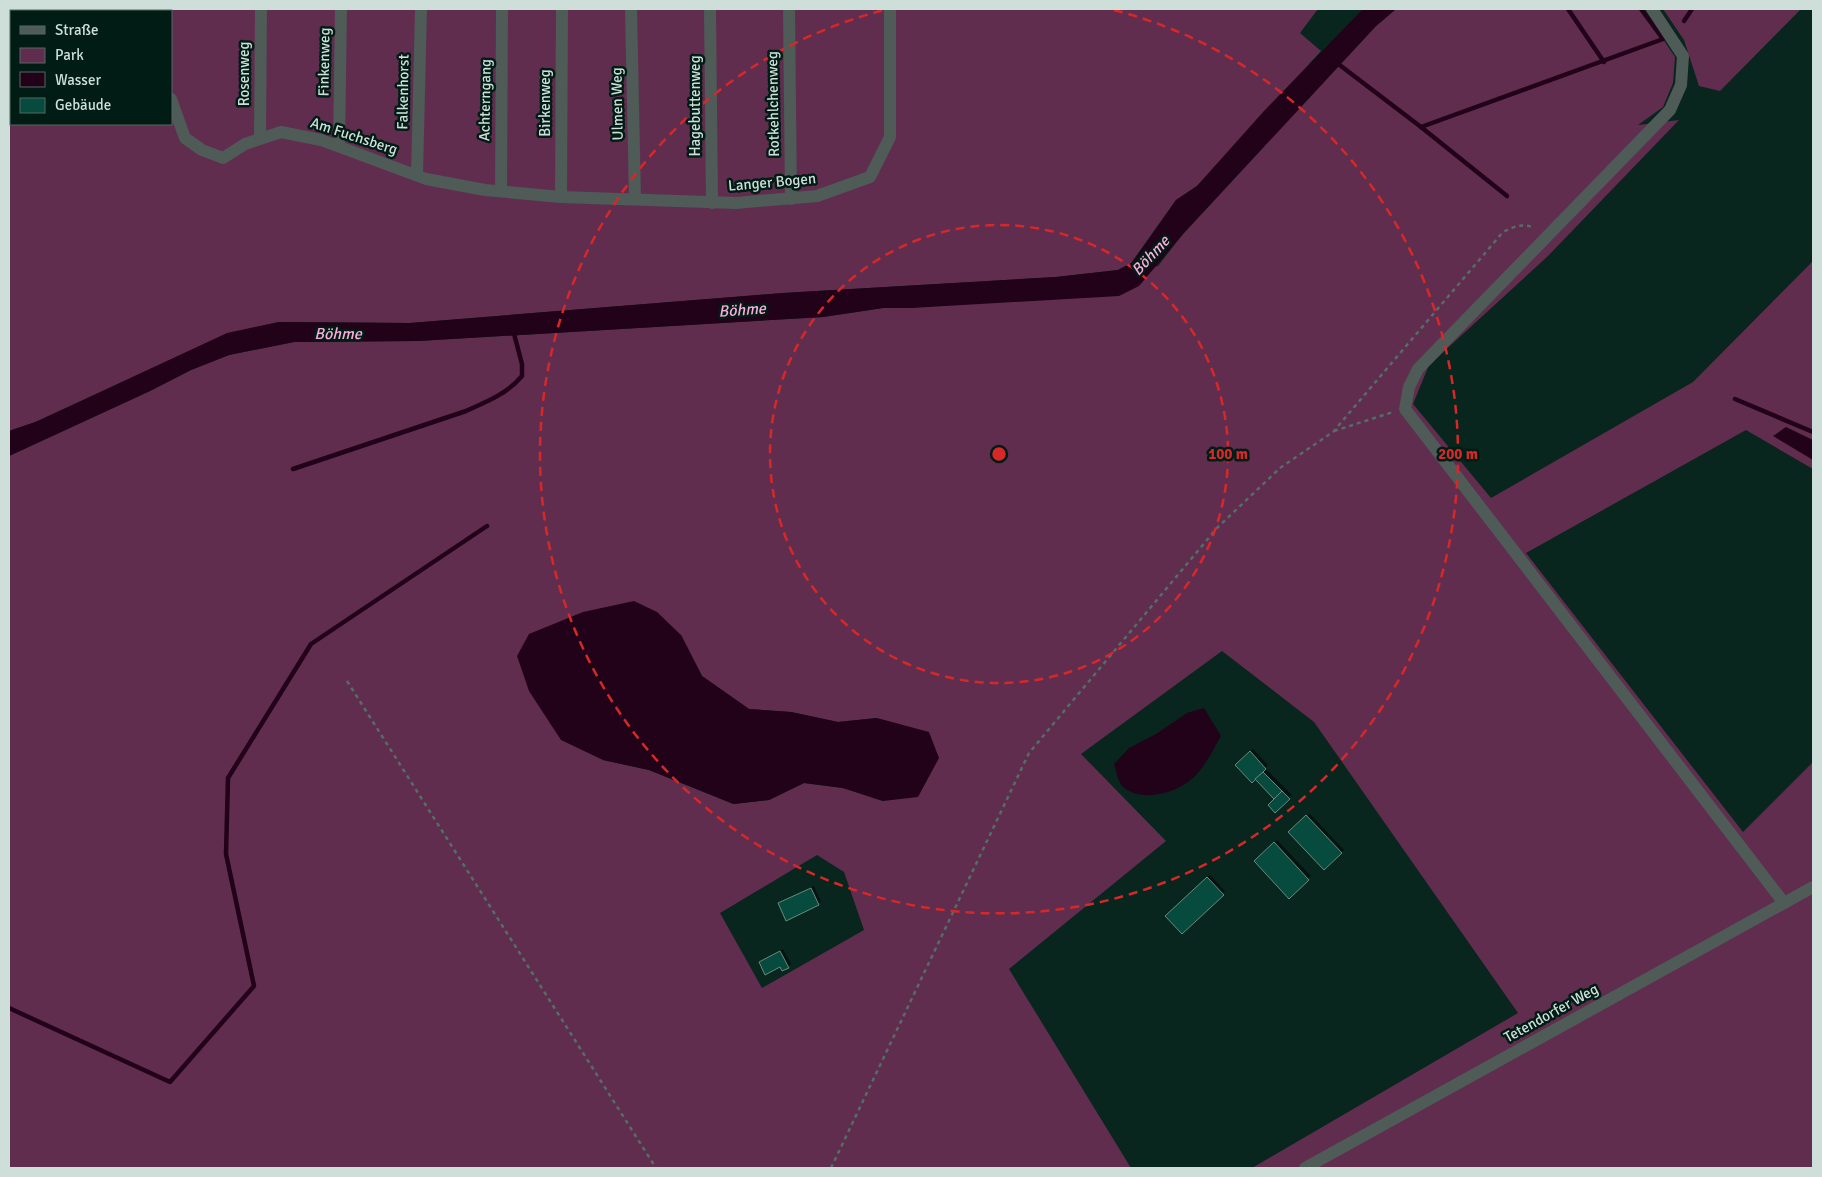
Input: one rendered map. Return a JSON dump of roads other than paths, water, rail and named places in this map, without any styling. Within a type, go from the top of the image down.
[{"type":"street","name":"Rosenweg","points":[[260,139],[261,9]]},
{"type":"street","name":"Finkenweg","points":[[338,146],[341,9]]},
{"type":"street","name":"Falkenhorst","points":[[417,175],[421,9]]},
{"type":"street","name":"Achterngang","points":[[501,191],[502,9]]},
{"type":"street","name":"Birkenweg","points":[[561,197],[562,9]]},
{"type":"street","name":"Ulmen Weg","points":[[631,9],[636,200]]},
{"type":"street","name":"Hagebuttenweg","points":[[710,9],[712,202]]},
{"type":"street","name":"Rotkehlchenweg","points":[[789,9],[791,199]]},
{"type":"street","name":"Langer Bogen","points":[[561,197],[736,203],[816,196],[870,177],[890,138],[890,9]]},
{"type":"street","points":[[1652,9],[1683,56],[1681,85],[1670,110],[1418,369],[1409,387],[1405,409],[1784,903]]},
{"type":"street","name":"Am Fuchsberg","points":[[172,102],[186,138],[202,150],[222,158],[245,144],[281,132],[321,140],[426,179],[501,191],[561,197]]},
{"type":"street","name":"Tetendorfer Weg","points":[[1305,1168],[1813,887]]},
{"type":"water","name":"Böhme","points":[[1363,9],[1396,9],[1376,26],[1183,234],[1139,286],[1119,296],[883,308],[823,317],[418,341],[294,342],[229,355],[191,370],[9,456],[9,431],[38,421],[227,333],[279,322],[410,323],[783,293],[1056,277],[1118,270],[1132,263],[1176,200],[1197,186],[1264,111]]},
{"type":"water","points":[[1786,427],[1813,440],[1813,460],[1773,436]]},
{"type":"water","points":[[634,601],[657,612],[681,635],[702,676],[749,709],[791,712],[838,722],[877,718],[929,732],[939,758],[918,797],[883,801],[843,788],[804,783],[769,800],[734,804],[649,770],[603,760],[561,740],[529,691],[517,656],[529,634],[583,612]]},
{"type":"water","points":[[1204,708],[1221,736],[1205,764],[1193,778],[1186,784],[1158,794],[1138,794],[1122,786],[1114,764],[1129,748],[1156,734],[1187,713]]},
{"type":"waterway","points":[[1568,9],[1604,62]]},
{"type":"waterway","points":[[1421,127],[1663,39],[1641,9]]},
{"type":"waterway","points":[[1684,21],[1692,9]]},
{"type":"waterway","points":[[1337,63],[1507,196]]},
{"type":"waterway","points":[[293,469],[466,411],[503,393],[522,376],[522,364],[513,330]]},
{"type":"waterway","points":[[1735,399],[1813,432]]},
{"type":"waterway","points":[[9,1008],[170,1082],[254,986],[226,854],[228,778],[311,644],[487,526]]}]
